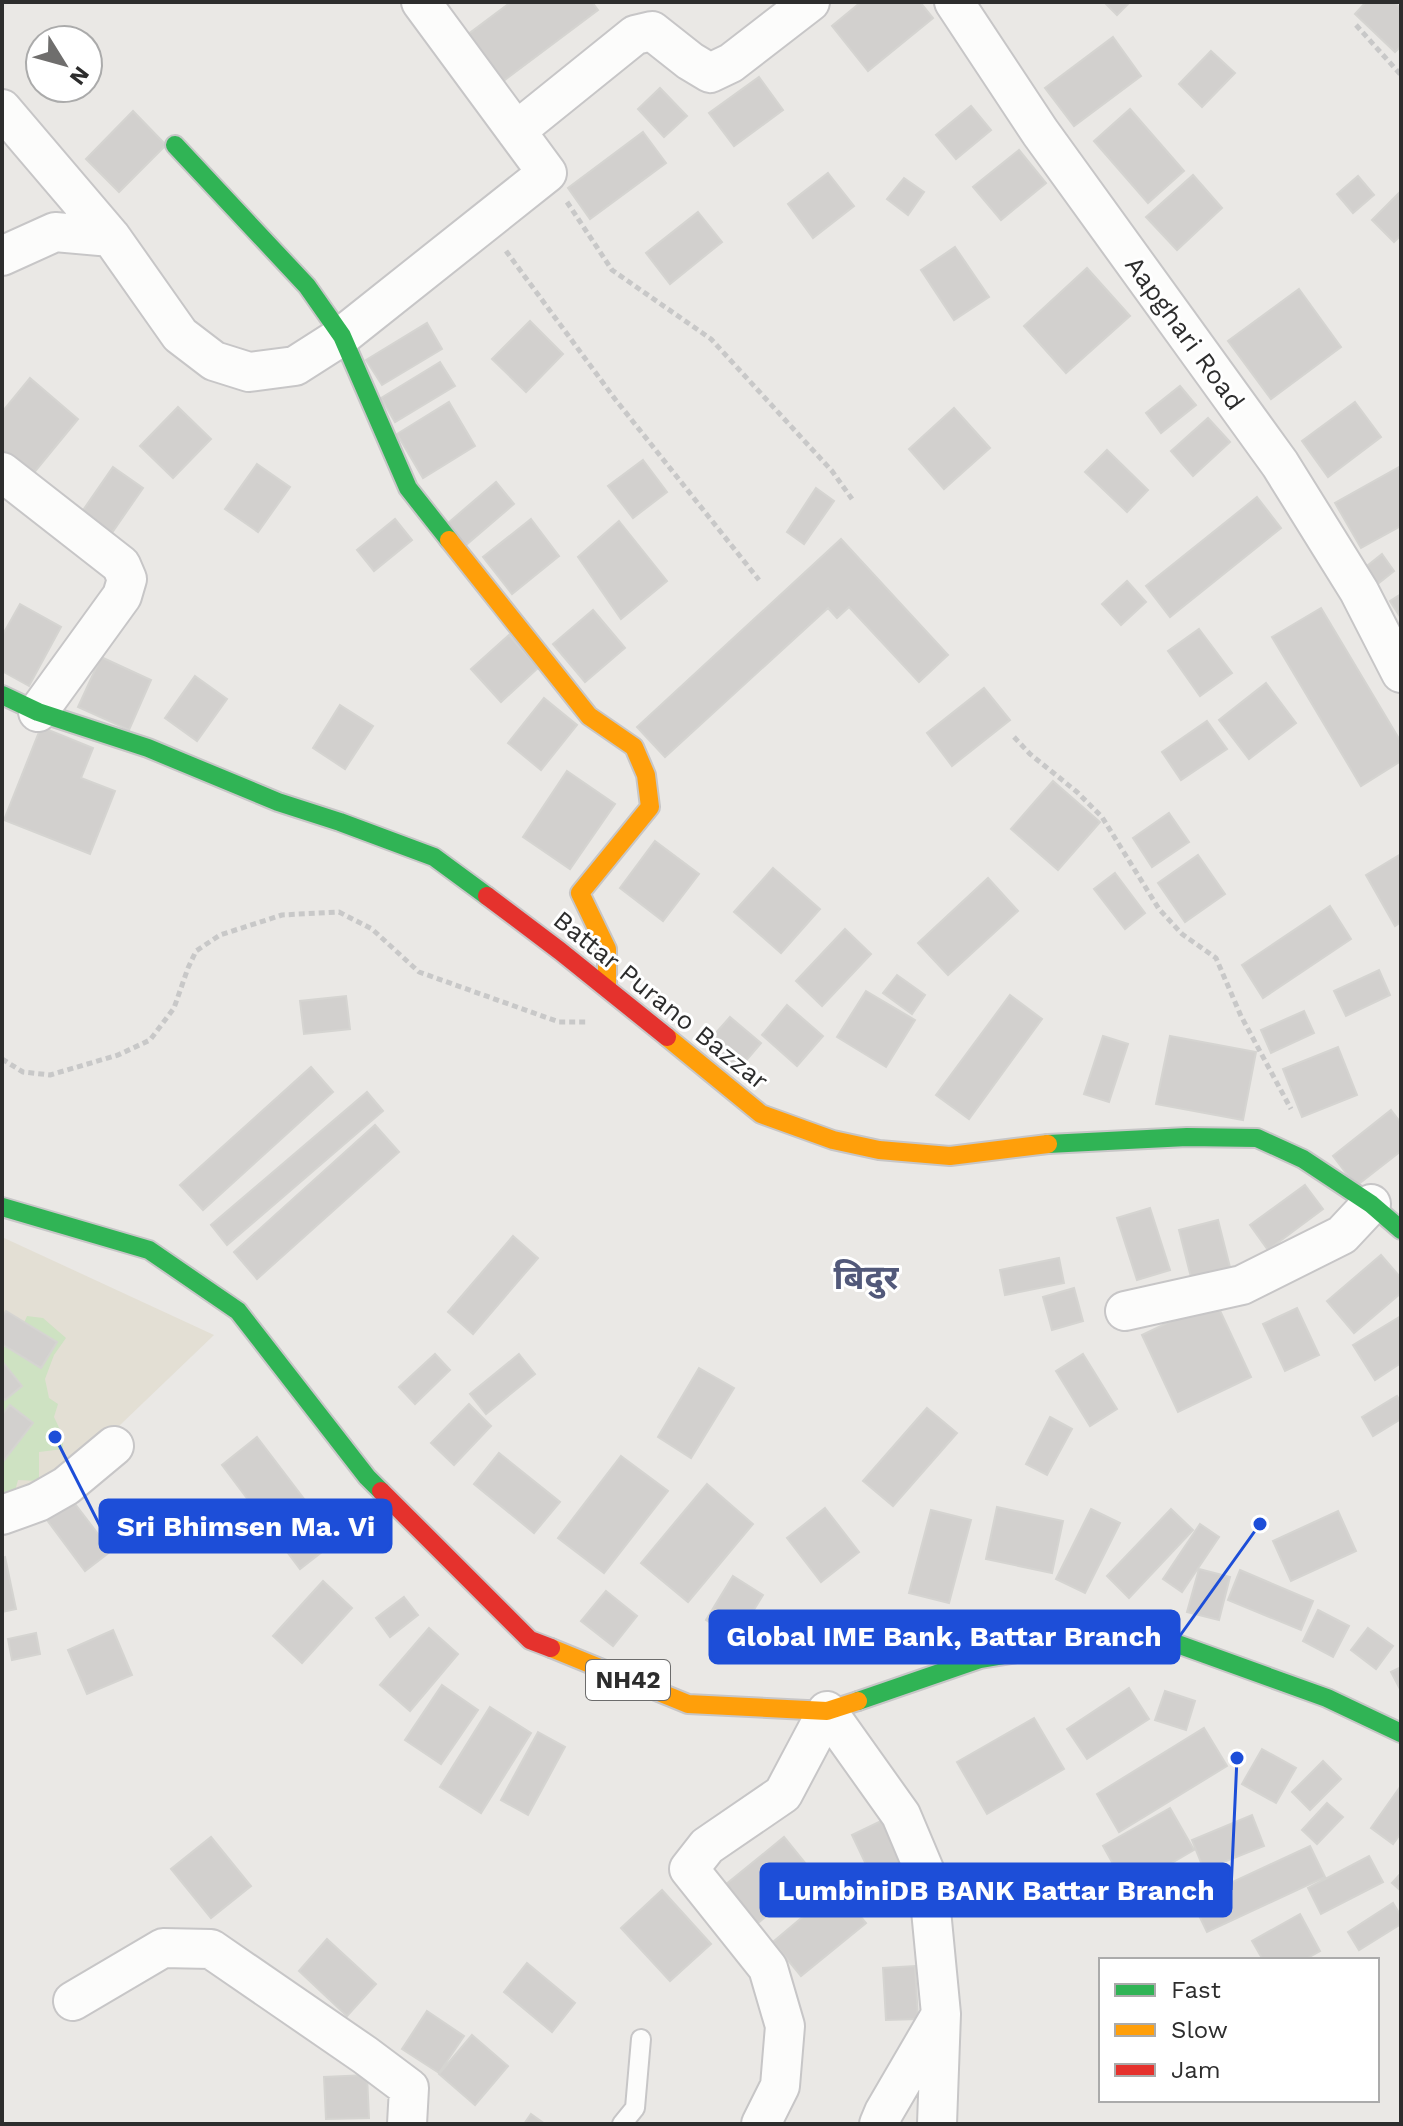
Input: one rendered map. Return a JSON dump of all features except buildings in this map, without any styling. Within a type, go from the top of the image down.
[{"type":"street","points":[[2,109],[111,237],[180,335],[214,361],[249,372],[295,366],[342,336],[547,173],[421,2]]},
{"type":"street","points":[[516,131],[635,35],[652,31],[710,73],[731,63],[810,2]]},
{"type":"street","name":"Aapghari Road","points":[[954,2],[1040,132],[1280,464],[1359,591],[1401,673]]},
{"type":"street","points":[[175,145],[307,286],[342,336],[408,488],[589,716],[634,747],[646,775],[650,807],[580,893],[607,949],[607,988]]},
{"type":"street","points":[[2,256],[55,232],[111,237]]},
{"type":"street","points":[[2,472],[121,565],[127,579],[122,596],[38,712]]},
{"type":"street","name":"Battar Purano Bazzar","points":[[2,695],[38,712],[148,748],[278,802],[434,857],[607,988],[761,1114],[833,1140],[879,1150],[950,1156],[1052,1144],[1187,1137],[1257,1138],[1303,1159],[1371,1204],[1401,1230]]},
{"type":"street","points":[[1125,1311],[1242,1285],[1342,1235],[1371,1204]]},
{"type":"street","name":"NH42","points":[[2,1207],[149,1250],[238,1311],[367,1477],[530,1640],[688,1704],[827,1711],[980,1659],[1144,1632],[1327,1698],[1401,1733]]},
{"type":"street","points":[[2,1515],[38,1502],[66,1486],[114,1446]]},
{"type":"street","points":[[761,2124],[780,2086],[785,2026],[768,1968],[689,1869],[707,1846],[783,1794],[827,1711],[901,1815],[928,1879],[941,2014],[937,2124]]},
{"type":"street","points":[[73,2001],[163,1948],[211,1949],[409,2088],[407,2124]]},
{"type":"street","points":[[879,2124],[941,2014]]},
{"type":"lane","points":[[622,2124],[635,2108],[641,2039]]},
{"type":"path","points":[[1356,25],[1401,75]]},
{"type":"path","points":[[547,173],[612,270],[711,339],[832,471],[852,499]]},
{"type":"path","points":[[485,223],[615,399],[759,580]]},
{"type":"path","points":[[1014,737],[1102,817],[1159,909],[1182,934],[1216,958],[1241,1016],[1308,1140],[1303,1159]]},
{"type":"path","points":[[2,1059],[23,1072],[50,1075],[118,1055],[150,1040],[174,1008],[196,951],[220,935],[282,915],[339,912],[372,929],[419,972],[559,1022],[589,1022]]},
{"type":"shaded area","points":[[2,1237],[214,1335],[2,1538]]},
{"type":"green space","points":[[27,1316],[43,1318],[66,1338],[54,1355],[45,1379],[49,1398],[58,1404],[54,1417],[63,1436],[63,1449],[39,1452],[39,1481],[18,1480],[13,1498],[2,1498],[2,1347],[14,1346]]},
{"type":"traffic: fast","points":[[175,145],[307,286],[342,336],[408,488],[449,540]]},
{"type":"traffic: fast","points":[[2,695],[38,712],[148,748],[278,802],[434,857],[487,896]]},
{"type":"traffic: fast","points":[[1048,1144],[1187,1137],[1257,1138],[1303,1159],[1371,1204],[1401,1230]]},
{"type":"traffic: fast","points":[[2,1207],[149,1250],[238,1311],[381,1491]]},
{"type":"traffic: fast","points":[[858,1701],[980,1659],[1144,1632],[1327,1698],[1401,1733]]},
{"type":"traffic: slow","points":[[449,540],[589,716],[634,747],[646,775],[650,807],[580,893],[607,949],[607,988]]},
{"type":"traffic: slow","points":[[667,1037],[761,1114],[833,1140],[879,1150],[950,1156],[1048,1144]]},
{"type":"traffic: slow","points":[[551,1648],[688,1704],[827,1711],[858,1701]]},
{"type":"traffic: jam","points":[[487,896],[667,1037]]},
{"type":"traffic: jam","points":[[381,1491],[530,1640],[551,1648]]},
{"type":"place","name":"Sri Bhimsen Ma. Vi","points":[[55,1437]]},
{"type":"place","name":"Global IME Bank, Battar Branch","points":[[1260,1524]]},
{"type":"place","name":"LumbiniDB BANK Battar Branch","points":[[1237,1758]]},
{"type":"district","name":"बिदुर","points":[[866,1277]]}]
